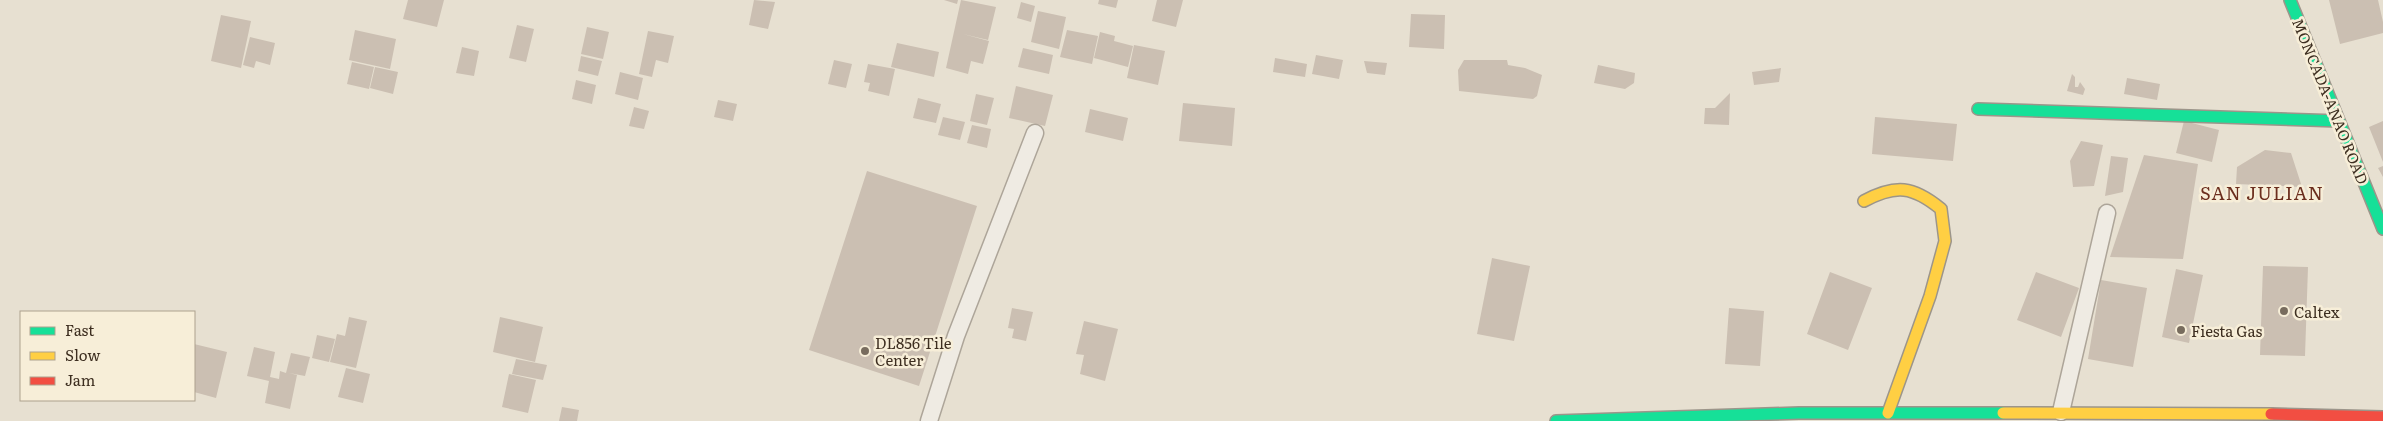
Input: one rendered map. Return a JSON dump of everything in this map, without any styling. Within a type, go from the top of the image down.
[{"type":"main road","name":"MONCADA-ANAO ROAD","points":[[2290,0],[2383,230]]},
{"type":"main road","points":[[1978,109],[2339,121]]},
{"type":"main road","points":[[1864,201],[1881,191],[1906,188],[1926,196],[1941,209],[1945,241],[1930,296],[1888,413]]},
{"type":"main road","points":[[1556,421],[1799,413],[2061,412],[2092,417],[2214,412],[2383,417]]},
{"type":"lane","points":[[929,421],[956,336],[1035,133]]},
{"type":"lane","points":[[2061,412],[2107,213]]},
{"type":"building","points":[[408,0],[444,0],[437,27],[403,19]]},
{"type":"building","points":[[754,0],[775,2],[768,29],[749,25]]},
{"type":"building","points":[[944,0],[958,0],[957,4]]},
{"type":"building","points":[[961,0],[996,7],[988,40],[963,34],[989,41],[983,64],[971,61],[968,74],[946,68]]},
{"type":"building","points":[[1099,0],[1118,0],[1116,8],[1098,4]]},
{"type":"building","points":[[1157,0],[1183,0],[1176,27],[1152,21]]},
{"type":"building","points":[[2329,0],[2378,0],[2383,22],[2383,33],[2340,44]]},
{"type":"building","points":[[1021,2],[1035,6],[1031,22],[1017,18]]},
{"type":"building","points":[[1038,11],[1066,17],[1059,49],[1031,42]]},
{"type":"building","points":[[1411,14],[1445,15],[1444,49],[1409,47]]},
{"type":"building","points":[[221,15],[251,21],[241,68],[211,61]]},
{"type":"building","points":[[517,25],[534,29],[526,62],[509,58]]},
{"type":"building","points":[[587,27],[609,32],[603,59],[581,54]]},
{"type":"building","points":[[355,30],[396,39],[390,69],[349,60]]},
{"type":"building","points":[[1067,30],[1098,36],[1092,64],[1060,57]]},
{"type":"building","points":[[648,31],[674,36],[668,63],[656,60],[652,77],[639,74]]},
{"type":"building","points":[[1100,32],[1115,36],[1114,41],[1133,46],[1128,67],[1094,58]]},
{"type":"building","points":[[250,37],[275,43],[270,65],[256,61],[254,68],[243,65]]},
{"type":"building","points":[[897,43],[939,52],[934,77],[891,67]]},
{"type":"building","points":[[1134,45],[1165,51],[1158,85],[1127,78]]},
{"type":"building","points":[[462,47],[479,51],[474,76],[456,73]]},
{"type":"building","points":[[1023,48],[1053,55],[1049,74],[1018,67]]},
{"type":"building","points":[[1316,55],[1343,60],[1339,79],[1312,74]]},
{"type":"building","points":[[581,56],[602,61],[598,76],[578,71]]},
{"type":"building","points":[[1275,58],[1307,64],[1305,77],[1273,72]]},
{"type":"building","points":[[834,60],[852,64],[846,88],[828,84]]},
{"type":"building","points":[[1464,60],[1507,60],[1508,65],[1525,68],[1542,75],[1537,96],[1533,99],[1459,91],[1458,70]]},
{"type":"building","points":[[1364,61],[1387,63],[1385,75],[1367,73]]},
{"type":"building","points":[[352,62],[374,67],[369,89],[347,84]]},
{"type":"building","points":[[868,64],[895,69],[889,96],[868,91],[870,83],[864,82]]},
{"type":"building","points":[[1598,65],[1635,73],[1634,83],[1625,89],[1594,83]]},
{"type":"building","points":[[375,67],[398,72],[393,94],[370,88]]},
{"type":"building","points":[[1781,68],[1779,82],[1754,85],[1752,72]]},
{"type":"building","points":[[620,72],[643,78],[638,100],[615,94]]},
{"type":"building","points":[[2072,74],[2075,77],[2075,87],[2078,87],[2080,82],[2085,89],[2083,95],[2067,91]]},
{"type":"building","points":[[2127,78],[2160,84],[2157,100],[2124,94]]},
{"type":"building","points":[[576,80],[596,85],[592,104],[572,99]]},
{"type":"building","points":[[1016,86],[1053,95],[1045,126],[1009,118]]},
{"type":"building","points":[[1730,93],[1729,125],[1704,124],[1705,108],[1715,108]]},
{"type":"building","points":[[976,94],[994,98],[987,125],[970,121]]},
{"type":"building","points":[[918,98],[941,104],[936,123],[913,118]]},
{"type":"building","points":[[718,100],[737,104],[733,121],[714,117]]},
{"type":"building","points":[[1183,103],[1235,108],[1232,146],[1179,141]]},
{"type":"building","points":[[634,107],[649,111],[644,129],[629,126]]},
{"type":"building","points":[[1090,109],[1128,118],[1123,141],[1085,132]]},
{"type":"building","points":[[943,117],[965,122],[960,140],[938,135]]},
{"type":"building","points":[[1875,117],[1957,124],[1953,161],[1872,154]]},
{"type":"building","points":[[2184,121],[2219,130],[2212,162],[2176,153]]},
{"type":"building","points":[[2383,121],[2383,162],[2369,127]]},
{"type":"building","points":[[972,125],[991,129],[987,148],[967,143]]},
{"type":"building","points":[[2081,141],[2103,145],[2094,186],[2073,187],[2070,161]]},
{"type":"building","points":[[2265,150],[2291,153],[2302,187],[2236,184],[2237,167]]},
{"type":"building","points":[[2144,155],[2198,164],[2183,259],[2110,257]]},
{"type":"building","points":[[2111,156],[2128,158],[2123,192],[2105,196]]},
{"type":"building","points":[[2383,166],[2383,177],[2378,168]]},
{"type":"building","points":[[867,171],[977,206],[919,386],[809,350]]},
{"type":"building","points":[[1492,258],[1530,266],[1514,341],[1477,334]]},
{"type":"building","name":"Caltex","points":[[2263,266],[2308,267],[2305,356],[2260,355]]},
{"type":"building","points":[[2176,269],[2203,275],[2189,343],[2162,337]]},
{"type":"building","points":[[1830,272],[1872,288],[1848,350],[1807,334]]},
{"type":"building","points":[[2036,272],[2079,288],[2061,337],[2017,320]]},
{"type":"building","points":[[2101,280],[2147,288],[2133,367],[2088,359]]},
{"type":"building","points":[[1012,308],[1033,312],[1026,341],[1012,338],[1014,329],[1008,328]]},
{"type":"building","points":[[1729,308],[1764,311],[1760,366],[1725,364]]},
{"type":"building","points":[[349,317],[367,321],[356,368],[330,362],[337,334],[345,336]]},
{"type":"building","points":[[500,317],[543,327],[535,362],[493,352]]},
{"type":"building","points":[[1084,321],[1118,329],[1105,381],[1080,374],[1084,355],[1076,354]]},
{"type":"building","points":[[317,335],[335,339],[329,362],[312,358]]},
{"type":"building","points":[[195,344],[227,352],[216,398],[195,392]]},
{"type":"building","points":[[254,347],[275,352],[270,377],[279,379],[280,371],[286,373],[291,353],[310,357],[305,376],[289,373],[297,375],[290,409],[265,403],[269,381],[247,376]]},
{"type":"building","points":[[516,359],[547,365],[543,380],[512,374]]},
{"type":"building","points":[[346,368],[370,374],[363,403],[338,397]]},
{"type":"building","points":[[509,374],[536,380],[528,413],[502,407]]},
{"type":"building","points":[[562,407],[579,410],[577,421],[559,421]]},
{"type":"traffic: fast","points":[[2290,0],[2383,229]]},
{"type":"traffic: fast","points":[[1978,109],[2339,121]]},
{"type":"traffic: fast","points":[[1556,421],[1799,413],[2003,413]]},
{"type":"traffic: slow","points":[[1864,201],[1895,190],[1904,190],[1922,196],[1941,209],[1945,241],[1930,296],[1888,413]]},
{"type":"traffic: slow","points":[[2003,413],[2271,414]]},
{"type":"traffic: jam","points":[[2271,414],[2383,417]]},
{"type":"place","name":"Caltex","points":[[2284,311]]},
{"type":"place","name":"Fiesta Gas","points":[[2181,330]]},
{"type":"place","name":"DL856 Tile Center","points":[[865,351]]},
{"type":"district","name":"SAN JULIAN","points":[[2262,192]]}]
